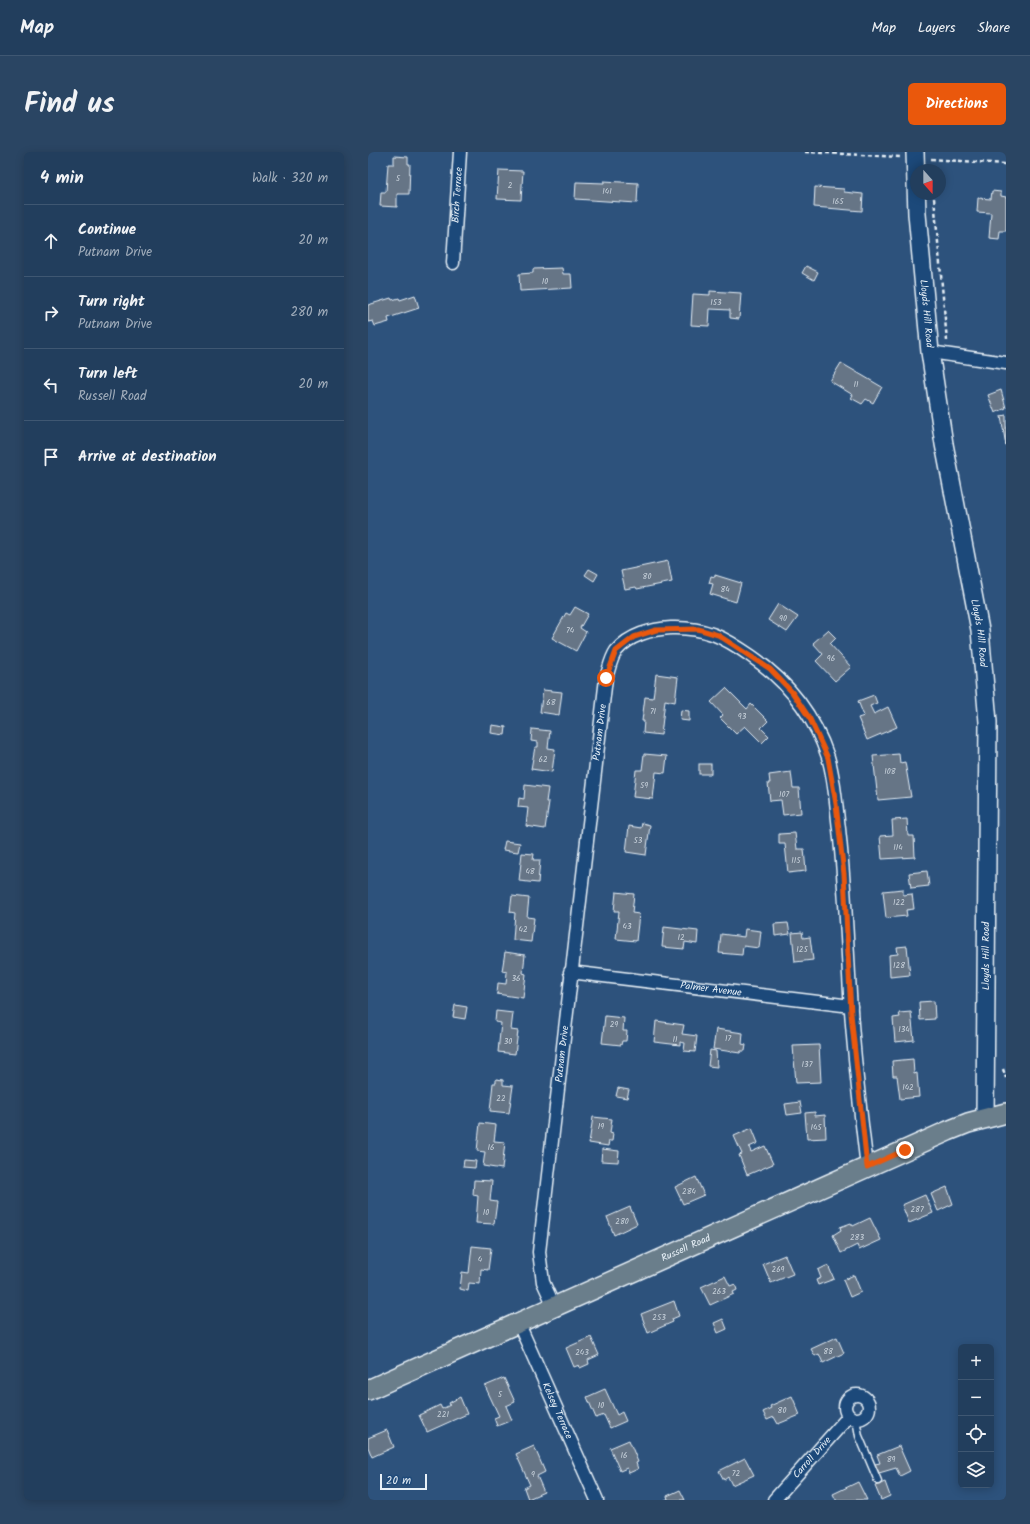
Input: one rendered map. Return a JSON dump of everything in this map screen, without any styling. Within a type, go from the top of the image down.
[{"type":"main road","name":"Lloyds Hill Road","points":[[921,155],[917,214],[930,352],[944,444],[980,630],[985,675],[988,722],[985,1118]]},
{"type":"main road","name":"Russell Road","points":[[368,1390],[948,1131],[985,1118],[1006,1113]]},
{"type":"street","name":"Birch Terrace","points":[[453,263],[460,152]]},
{"type":"street","points":[[930,352],[1006,363]]},
{"type":"street","name":"Putnam Drive","points":[[554,1306],[543,1282],[539,1252],[570,972],[605,685],[612,659],[616,651],[624,644],[644,633],[668,629],[698,629],[718,635],[734,644],[776,675],[802,705],[825,750],[834,788],[844,874],[851,1006],[867,1167]]},
{"type":"street","name":"Palmer Avenue","points":[[570,972],[851,1006]]},
{"type":"street","name":"Kelsey Terrace","points":[[518,1322],[597,1500]]},
{"type":"street","name":"Carroll Drive","points":[[774,1500],[852,1417]]},
{"type":"lane","points":[[852,1417],[878,1482]]},
{"type":"path","points":[[805,152],[891,157]]},
{"type":"path","points":[[921,155],[1006,164]]},
{"type":"path","points":[[935,200],[947,336]]},
{"type":"building","points":[[394,156],[408,157],[408,164],[410,164],[409,194],[397,194],[397,207],[380,206],[381,192],[386,192],[388,164],[394,164]]},
{"type":"building","points":[[499,170],[523,171],[521,200],[497,199]]},
{"type":"building","points":[[604,181],[638,183],[637,203],[575,199],[576,182],[604,183]]},
{"type":"building","points":[[815,187],[844,189],[844,192],[863,194],[862,211],[814,207]]},
{"type":"building","points":[[992,191],[1001,192],[1001,196],[1006,197],[1006,231],[1000,231],[999,239],[989,238],[991,213],[977,212],[978,198],[991,199]]},
{"type":"building","points":[[806,266],[818,272],[814,280],[802,273]]},
{"type":"building","points":[[562,268],[563,274],[571,274],[572,288],[520,291],[519,274],[533,273],[533,269]]},
{"type":"building","points":[[710,291],[741,293],[739,319],[730,318],[730,310],[710,309],[709,326],[691,325],[693,294],[710,295]]},
{"type":"building","points":[[415,295],[419,308],[388,318],[389,322],[375,326],[373,321],[368,322],[368,305],[391,298],[392,300],[399,298],[400,300]]},
{"type":"building","points":[[841,363],[882,387],[873,403],[866,399],[862,404],[851,398],[853,395],[830,381]]},
{"type":"building","points":[[1001,390],[1006,408],[995,413],[988,395]]},
{"type":"building","points":[[1006,415],[1006,446],[1001,416]]},
{"type":"building","points":[[668,561],[672,582],[637,589],[636,587],[625,589],[621,571]]},
{"type":"building","points":[[589,569],[598,574],[594,581],[585,575]]},
{"type":"building","points":[[715,575],[741,583],[736,602],[710,594],[713,584],[709,583],[711,576],[715,577]]},
{"type":"building","points":[[778,604],[798,617],[787,632],[768,620]]},
{"type":"building","points":[[575,607],[588,614],[580,628],[586,632],[576,651],[552,638],[566,613],[570,615]]},
{"type":"building","points":[[828,630],[836,638],[830,644],[851,667],[835,681],[816,661],[823,654],[813,643]]},
{"type":"building","points":[[656,674],[678,677],[675,702],[665,700],[661,735],[643,733],[644,721],[642,721],[645,697],[653,698]]},
{"type":"building","points":[[726,688],[747,709],[751,704],[768,721],[761,728],[769,736],[762,743],[745,726],[736,734],[720,718],[723,715],[711,702]]},
{"type":"building","points":[[543,690],[562,692],[559,715],[540,712]]},
{"type":"building","points":[[874,695],[877,703],[870,706],[874,714],[888,707],[897,727],[867,740],[858,718],[864,716],[858,701]]},
{"type":"building","points":[[681,710],[689,711],[689,721],[680,720]]},
{"type":"building","points":[[492,725],[506,727],[505,735],[491,733]]},
{"type":"building","points":[[532,729],[550,731],[548,748],[555,749],[552,772],[531,769],[535,747],[538,747],[538,742],[531,741]]},
{"type":"building","points":[[644,754],[667,756],[665,773],[656,772],[653,799],[633,797],[636,770],[642,770]]},
{"type":"building","points":[[899,754],[900,763],[905,762],[911,797],[878,800],[873,756]]},
{"type":"building","points":[[699,764],[711,764],[711,774],[699,774]]},
{"type":"building","points":[[791,772],[793,788],[799,788],[801,813],[783,815],[781,800],[770,801],[768,783],[770,783],[769,775]]},
{"type":"building","points":[[525,785],[548,788],[546,802],[549,802],[545,829],[526,826],[528,808],[518,807],[519,798],[524,799]]},
{"type":"building","points":[[907,819],[908,836],[914,836],[915,857],[882,859],[880,836],[893,835],[892,820]]},
{"type":"building","points":[[642,823],[650,825],[646,855],[626,852],[629,826],[641,828]]},
{"type":"building","points":[[795,833],[797,849],[804,849],[806,871],[788,873],[785,844],[779,844],[779,834]]},
{"type":"building","points":[[505,841],[520,843],[518,852],[503,850]]},
{"type":"building","points":[[522,853],[534,854],[533,860],[540,860],[538,883],[519,881]]},
{"type":"building","points":[[927,871],[929,886],[911,888],[909,873]]},
{"type":"building","points":[[903,889],[903,895],[912,894],[914,909],[906,910],[907,916],[886,918],[883,891]]},
{"type":"building","points":[[616,892],[634,894],[632,913],[639,914],[636,941],[616,939],[619,911],[614,911]]},
{"type":"building","points":[[512,896],[529,898],[527,917],[534,918],[531,942],[513,940],[515,913],[510,912]]},
{"type":"building","points":[[788,923],[790,934],[775,936],[774,924]]},
{"type":"building","points":[[664,927],[698,931],[697,944],[685,942],[684,949],[662,947]]},
{"type":"building","points":[[745,929],[761,931],[759,948],[743,946],[742,955],[719,953],[721,934],[744,937]]},
{"type":"building","points":[[802,932],[803,938],[810,937],[813,960],[795,962],[792,933]]},
{"type":"building","points":[[907,946],[910,975],[890,977],[889,955],[898,954],[897,947]]},
{"type":"building","points":[[505,952],[525,955],[523,973],[526,974],[523,998],[497,994],[498,983],[506,984],[507,972],[502,971]]},
{"type":"building","points":[[934,1001],[935,1019],[920,1020],[919,1002]]},
{"type":"building","points":[[455,1005],[467,1007],[465,1019],[453,1017]]},
{"type":"building","points":[[496,1011],[513,1013],[511,1030],[518,1031],[515,1054],[498,1052],[501,1023],[495,1022]]},
{"type":"building","points":[[911,1012],[914,1040],[895,1042],[893,1018],[900,1017],[899,1013]]},
{"type":"building","points":[[605,1016],[624,1018],[623,1031],[627,1031],[626,1041],[622,1041],[621,1045],[602,1043]]},
{"type":"building","points":[[656,1021],[684,1025],[682,1034],[697,1036],[695,1052],[684,1051],[685,1043],[680,1042],[680,1045],[654,1042]]},
{"type":"building","points":[[716,1029],[743,1033],[742,1044],[746,1045],[745,1051],[741,1051],[740,1053],[713,1049]]},
{"type":"building","points":[[819,1045],[821,1082],[796,1083],[793,1046]]},
{"type":"building","points":[[710,1050],[716,1051],[717,1067],[708,1066]]},
{"type":"building","points":[[913,1059],[914,1074],[917,1073],[919,1097],[900,1099],[897,1076],[893,1076],[892,1061]]},
{"type":"building","points":[[496,1079],[503,1080],[503,1085],[513,1086],[509,1113],[490,1111],[493,1083],[496,1083]]},
{"type":"building","points":[[618,1088],[629,1090],[627,1098],[616,1096]]},
{"type":"building","points":[[800,1102],[802,1113],[787,1115],[785,1104]]},
{"type":"building","points":[[815,1112],[815,1116],[825,1115],[826,1138],[807,1139],[805,1113]]},
{"type":"building","points":[[593,1117],[612,1119],[610,1133],[613,1134],[612,1141],[609,1141],[608,1146],[589,1143]]},
{"type":"building","points":[[480,1123],[496,1125],[494,1141],[505,1142],[502,1169],[483,1166],[485,1152],[477,1151]]},
{"type":"building","points":[[752,1128],[758,1143],[749,1147],[751,1152],[765,1146],[773,1164],[747,1175],[739,1155],[742,1154],[734,1136]]},
{"type":"building","points":[[602,1149],[619,1151],[618,1162],[601,1161]]},
{"type":"building","points":[[464,1160],[476,1161],[475,1168],[463,1167]]},
{"type":"building","points":[[696,1177],[704,1195],[683,1204],[675,1187]]},
{"type":"building","points":[[474,1180],[492,1181],[490,1201],[497,1202],[494,1224],[476,1223],[478,1196],[473,1195]]},
{"type":"building","points":[[947,1187],[953,1204],[938,1211],[931,1194]]},
{"type":"building","points":[[925,1195],[933,1213],[909,1223],[902,1205]]},
{"type":"building","points":[[630,1207],[637,1224],[614,1235],[607,1217]]},
{"type":"building","points":[[870,1218],[881,1240],[859,1250],[857,1245],[841,1253],[833,1235],[841,1230],[840,1227],[851,1223],[853,1226]]},
{"type":"building","points":[[472,1246],[491,1248],[488,1270],[481,1269],[480,1284],[469,1283],[468,1291],[460,1289],[462,1272],[469,1273]]},
{"type":"building","points":[[785,1255],[793,1274],[771,1283],[763,1264]]},
{"type":"building","points":[[828,1265],[834,1279],[818,1285],[816,1280],[821,1278],[818,1270]]},
{"type":"building","points":[[854,1275],[861,1292],[850,1297],[843,1280]]},
{"type":"building","points":[[725,1276],[730,1286],[735,1284],[737,1290],[733,1292],[734,1294],[710,1305],[701,1287]]},
{"type":"building","points":[[674,1301],[679,1316],[672,1319],[673,1322],[648,1333],[641,1314]]},
{"type":"building","points":[[723,1319],[727,1329],[718,1333],[714,1323]]},
{"type":"building","points":[[591,1337],[599,1355],[588,1360],[589,1364],[580,1368],[579,1365],[574,1367],[566,1348]]},
{"type":"building","points":[[837,1337],[844,1353],[823,1363],[819,1354],[815,1356],[811,1349]]},
{"type":"building","points":[[504,1378],[515,1402],[506,1406],[512,1420],[497,1426],[494,1418],[499,1416],[485,1386]]},
{"type":"building","points":[[605,1389],[617,1415],[622,1412],[626,1421],[610,1428],[604,1415],[596,1418],[587,1397]]},
{"type":"building","points":[[792,1396],[800,1415],[778,1424],[774,1417],[767,1420],[763,1412],[771,1408],[770,1406]]},
{"type":"building","points":[[460,1397],[467,1414],[427,1432],[419,1415],[440,1405],[442,1409]]},
{"type":"building","points":[[387,1430],[394,1447],[372,1457],[368,1447],[368,1438]]},
{"type":"building","points":[[629,1440],[638,1462],[636,1463],[638,1469],[629,1473],[627,1468],[620,1471],[610,1448]]},
{"type":"building","points":[[534,1446],[545,1472],[537,1476],[544,1492],[528,1499],[524,1488],[530,1485],[516,1454]]},
{"type":"building","points":[[899,1446],[910,1471],[900,1476],[896,1468],[879,1473],[875,1464],[880,1463],[877,1455]]},
{"type":"building","points":[[745,1458],[754,1475],[732,1485],[728,1477],[724,1480],[719,1471]]},
{"type":"building","points":[[858,1482],[867,1500],[836,1500],[833,1494]]},
{"type":"building","points":[[885,1482],[890,1496],[881,1500],[875,1486]]},
{"type":"building","points":[[680,1490],[685,1500],[665,1500],[668,1499],[667,1496]]},
{"type":"route","points":[[606,678],[616,651],[634,637],[656,630],[680,628],[698,629],[718,635],[734,644],[770,669],[785,683],[802,705],[825,750],[832,773],[844,874],[851,1014],[867,1167],[905,1150]]}]
